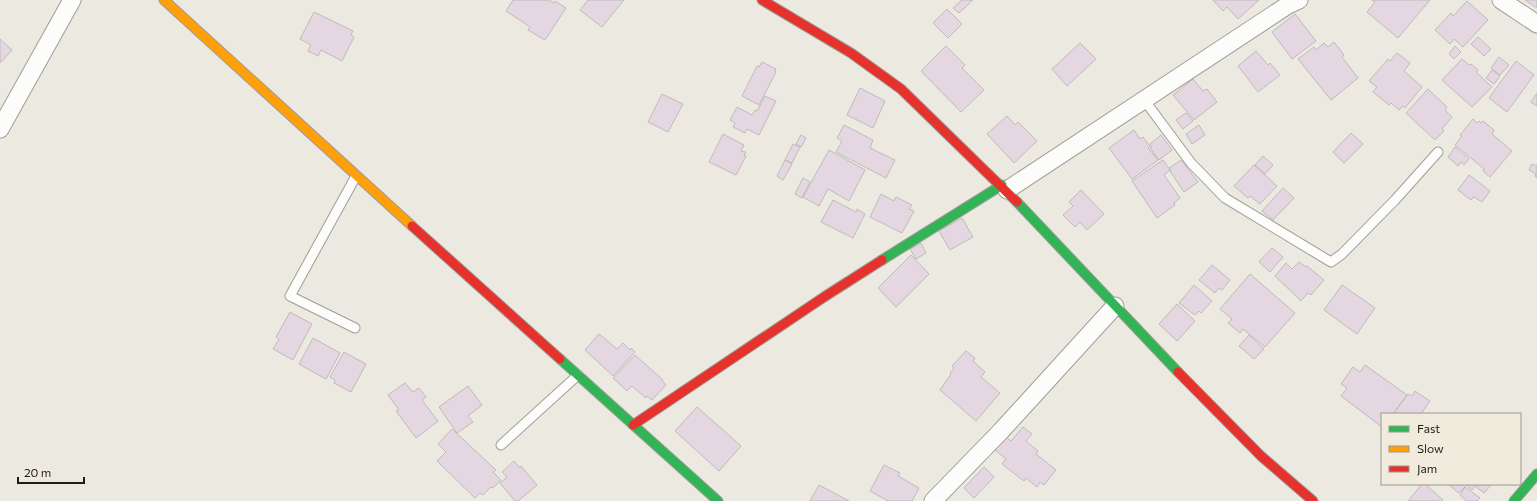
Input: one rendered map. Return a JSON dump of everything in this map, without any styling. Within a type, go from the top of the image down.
[{"type":"street","points":[[0,129],[72,0]]},
{"type":"street","points":[[164,0],[356,176],[718,501]]},
{"type":"street","points":[[762,0],[818,31],[870,66],[902,90],[1004,188],[1115,306],[1258,454],[1293,486],[1313,501]]},
{"type":"street","points":[[633,425],[824,297],[1144,101],[1288,5],[1299,0]]},
{"type":"street","points":[[1501,0],[1537,24]]},
{"type":"street","points":[[933,501],[1000,431],[1115,306]]},
{"type":"street","points":[[1514,501],[1537,474]]},
{"type":"lane","points":[[1144,101],[1191,164],[1225,198],[1285,236],[1331,262],[1348,249],[1438,152]]},
{"type":"lane","points":[[355,328],[290,296],[356,176]]},
{"type":"lane","points":[[501,445],[578,375]]},
{"type":"building","points":[[513,0],[549,0],[554,3],[555,1],[566,8],[545,40],[528,30],[530,27],[506,11]]},
{"type":"building","points":[[588,0],[624,0],[602,27],[580,10]]},
{"type":"building","points":[[962,0],[973,0],[959,13],[953,8]]},
{"type":"building","points":[[1213,0],[1259,0],[1238,19],[1227,7],[1223,11]]},
{"type":"building","points":[[1372,0],[1430,0],[1398,38],[1367,12],[1375,2]]},
{"type":"building","points":[[1525,0],[1537,0],[1537,8]]},
{"type":"building","points":[[1467,1],[1488,20],[1463,47],[1454,39],[1450,44],[1435,30],[1451,13],[1453,16]]},
{"type":"building","points":[[947,9],[962,24],[948,38],[933,23]]},
{"type":"building","points":[[314,12],[353,31],[351,35],[354,37],[342,61],[321,50],[318,56],[308,51],[311,45],[300,39]]},
{"type":"building","points":[[1295,14],[1316,41],[1292,59],[1272,32]]},
{"type":"building","points":[[1478,37],[1491,49],[1484,56],[1471,44]]},
{"type":"building","points":[[0,39],[12,50],[0,63]]},
{"type":"building","points":[[1334,42],[1344,55],[1342,57],[1358,78],[1331,100],[1298,59],[1314,47],[1316,50],[1324,43],[1328,47]]},
{"type":"building","points":[[1080,43],[1096,59],[1067,86],[1052,69]]},
{"type":"building","points":[[946,46],[965,65],[962,68],[984,90],[961,112],[921,71]]},
{"type":"building","points":[[1455,46],[1461,52],[1454,59],[1449,54]]},
{"type":"building","points":[[1256,51],[1268,65],[1270,63],[1280,75],[1258,92],[1238,66]]},
{"type":"building","points":[[1397,53],[1410,63],[1404,71],[1422,87],[1405,108],[1403,106],[1399,110],[1391,103],[1389,105],[1373,92],[1377,87],[1369,81],[1388,59],[1390,61]]},
{"type":"building","points":[[1499,57],[1509,65],[1500,75],[1491,68]]},
{"type":"building","points":[[1462,59],[1478,70],[1476,72],[1492,87],[1472,107],[1442,80]]},
{"type":"building","points":[[1516,61],[1534,75],[1507,112],[1489,98]]},
{"type":"building","points":[[762,62],[776,69],[776,72],[759,105],[742,96],[757,66],[759,67]]},
{"type":"building","points":[[1492,70],[1500,76],[1494,84],[1486,78]]},
{"type":"building","points":[[1193,79],[1203,91],[1207,89],[1217,102],[1194,120],[1173,95]]},
{"type":"building","points":[[860,88],[885,101],[873,128],[847,115]]},
{"type":"building","points":[[1428,89],[1447,107],[1445,110],[1452,117],[1442,129],[1444,131],[1435,140],[1406,113]]},
{"type":"building","points":[[1537,93],[1537,106],[1531,102]]},
{"type":"building","points":[[662,94],[683,104],[668,132],[648,122]]},
{"type":"building","points":[[765,96],[776,101],[759,135],[747,129],[745,133],[733,127],[735,123],[730,120],[737,107],[752,115],[755,110],[757,111]]},
{"type":"building","points":[[1186,113],[1193,121],[1183,129],[1176,120]]},
{"type":"building","points":[[1007,116],[1015,125],[1018,122],[1037,141],[1014,163],[987,134]]},
{"type":"building","points":[[1473,119],[1477,123],[1479,121],[1481,123],[1483,121],[1494,130],[1492,134],[1512,151],[1490,177],[1483,171],[1484,169],[1455,145],[1462,136],[1460,135]]},
{"type":"building","points":[[844,125],[873,140],[870,148],[895,160],[886,178],[836,152],[842,141],[837,138]]},
{"type":"building","points":[[1199,125],[1205,135],[1192,144],[1186,134]]},
{"type":"building","points":[[1134,130],[1140,139],[1143,137],[1150,146],[1148,148],[1158,160],[1132,179],[1109,148]]},
{"type":"building","points":[[1351,133],[1363,144],[1344,163],[1333,152]]},
{"type":"building","points":[[723,134],[744,145],[741,151],[746,152],[744,155],[746,156],[736,175],[709,162]]},
{"type":"building","points":[[801,135],[806,138],[801,147],[796,144]]},
{"type":"building","points":[[1161,135],[1172,150],[1159,160],[1150,148],[1152,147],[1150,144]]},
{"type":"building","points":[[793,144],[800,147],[792,163],[785,160]]},
{"type":"building","points":[[1455,147],[1469,159],[1464,165],[1461,162],[1458,166],[1448,157]]},
{"type":"building","points":[[829,150],[865,170],[849,201],[828,189],[819,206],[803,197]]},
{"type":"building","points":[[1263,156],[1273,165],[1265,174],[1255,165]]},
{"type":"building","points":[[785,160],[792,164],[783,180],[777,176]]},
{"type":"building","points":[[1163,160],[1170,170],[1164,175],[1180,198],[1174,203],[1175,205],[1157,218],[1132,181]]},
{"type":"building","points":[[1181,160],[1198,182],[1184,192],[1169,168]]},
{"type":"building","points":[[1532,164],[1537,165],[1537,178],[1535,176],[1536,174],[1529,170]]},
{"type":"building","points":[[1254,165],[1277,186],[1260,204],[1250,196],[1248,198],[1234,186]]},
{"type":"building","points":[[1469,175],[1490,191],[1482,202],[1474,197],[1471,200],[1458,190]]},
{"type":"building","points":[[803,178],[810,182],[802,198],[795,194]]},
{"type":"building","points":[[1283,188],[1294,198],[1273,220],[1262,211]]},
{"type":"building","points":[[1081,190],[1104,214],[1087,230],[1080,222],[1075,227],[1063,215],[1073,206],[1069,202]]},
{"type":"building","points":[[881,194],[894,201],[896,197],[912,205],[909,209],[914,211],[902,233],[870,217]]},
{"type":"building","points":[[833,200],[856,212],[857,209],[865,214],[853,238],[821,222]]},
{"type":"building","points":[[962,218],[973,237],[950,250],[939,231]]},
{"type":"building","points":[[921,243],[926,253],[916,259],[910,249]]},
{"type":"building","points":[[1272,248],[1283,257],[1270,272],[1259,262]]},
{"type":"building","points":[[911,255],[929,274],[896,307],[878,288]]},
{"type":"building","points":[[1299,262],[1306,267],[1307,266],[1324,280],[1311,295],[1308,293],[1301,301],[1275,276],[1286,263],[1292,269]]},
{"type":"building","points":[[1212,265],[1230,280],[1222,290],[1219,288],[1215,293],[1199,280]]},
{"type":"building","points":[[1250,274],[1295,313],[1265,347],[1243,329],[1240,333],[1228,323],[1232,319],[1220,309]]},
{"type":"building","points":[[1194,285],[1212,301],[1201,313],[1199,311],[1195,315],[1179,303]]},
{"type":"building","points":[[1342,285],[1375,308],[1357,334],[1324,310]]},
{"type":"building","points":[[1177,304],[1195,321],[1177,341],[1159,324]]},
{"type":"building","points":[[290,312],[312,324],[293,360],[273,349],[279,339],[276,337]]},
{"type":"building","points":[[599,334],[617,349],[623,343],[630,350],[631,348],[635,352],[613,376],[585,350]]},
{"type":"building","points":[[1249,335],[1264,349],[1254,359],[1239,346]]},
{"type":"building","points":[[313,338],[340,353],[326,379],[299,364]]},
{"type":"building","points":[[966,351],[975,358],[973,361],[985,372],[981,377],[1000,393],[976,421],[940,390],[954,368],[952,366]]},
{"type":"building","points":[[344,352],[366,364],[351,392],[334,383],[335,380],[330,377]]},
{"type":"building","points":[[635,355],[663,380],[662,381],[666,385],[652,400],[647,396],[646,398],[632,386],[627,391],[613,378]]},
{"type":"building","points":[[1365,365],[1407,395],[1394,413],[1381,413],[1381,426],[1341,396],[1347,388],[1341,384],[1353,367],[1360,372]]},
{"type":"building","points":[[405,383],[413,392],[419,388],[426,397],[422,400],[438,421],[416,438],[396,411],[399,410],[388,395]]},
{"type":"building","points":[[468,386],[482,405],[468,416],[473,422],[457,433],[439,407]]},
{"type":"building","points":[[1415,391],[1430,401],[1422,413],[1394,413],[1408,394],[1412,396]]},
{"type":"building","points":[[697,407],[741,446],[719,471],[675,431]]},
{"type":"building","points":[[1023,427],[1032,434],[1026,441],[1038,451],[1036,454],[1056,470],[1044,485],[1040,482],[1037,487],[1026,478],[1024,481],[1002,464],[1006,459],[995,450],[1005,436],[1011,441]]},
{"type":"building","points":[[452,429],[496,470],[493,472],[501,480],[483,495],[480,493],[475,498],[437,461],[446,452],[438,444]]},
{"type":"building","points":[[514,461],[520,468],[521,466],[537,485],[518,501],[515,501],[500,483],[507,477],[502,472]]},
{"type":"building","points":[[884,465],[900,473],[898,476],[919,488],[912,501],[888,501],[870,491]]},
{"type":"building","points":[[984,467],[994,477],[974,498],[964,488]]},
{"type":"building","points":[[819,485],[849,501],[810,501]]},
{"type":"building","points":[[1421,485],[1426,485],[1443,500],[1442,501],[1408,501]]},
{"type":"building","points":[[1449,485],[1463,485],[1465,487],[1459,493]]},
{"type":"building","points":[[1466,485],[1491,485],[1484,493],[1475,486],[1472,490]]},
{"type":"building","points":[[1465,487],[1480,498],[1477,501],[1467,501],[1460,495]]},
{"type":"traffic: fast","points":[[882,260],[1002,185]]},
{"type":"traffic: fast","points":[[1017,202],[1178,372]]},
{"type":"traffic: fast","points":[[560,359],[718,501]]},
{"type":"traffic: fast","points":[[1514,501],[1537,474]]},
{"type":"traffic: slow","points":[[164,0],[412,226]]},
{"type":"traffic: jam","points":[[762,0],[851,53],[901,89],[1017,202]]},
{"type":"traffic: jam","points":[[412,226],[560,359]]},
{"type":"traffic: jam","points":[[633,425],[882,260]]},
{"type":"traffic: jam","points":[[1178,372],[1261,456],[1313,501]]}]
